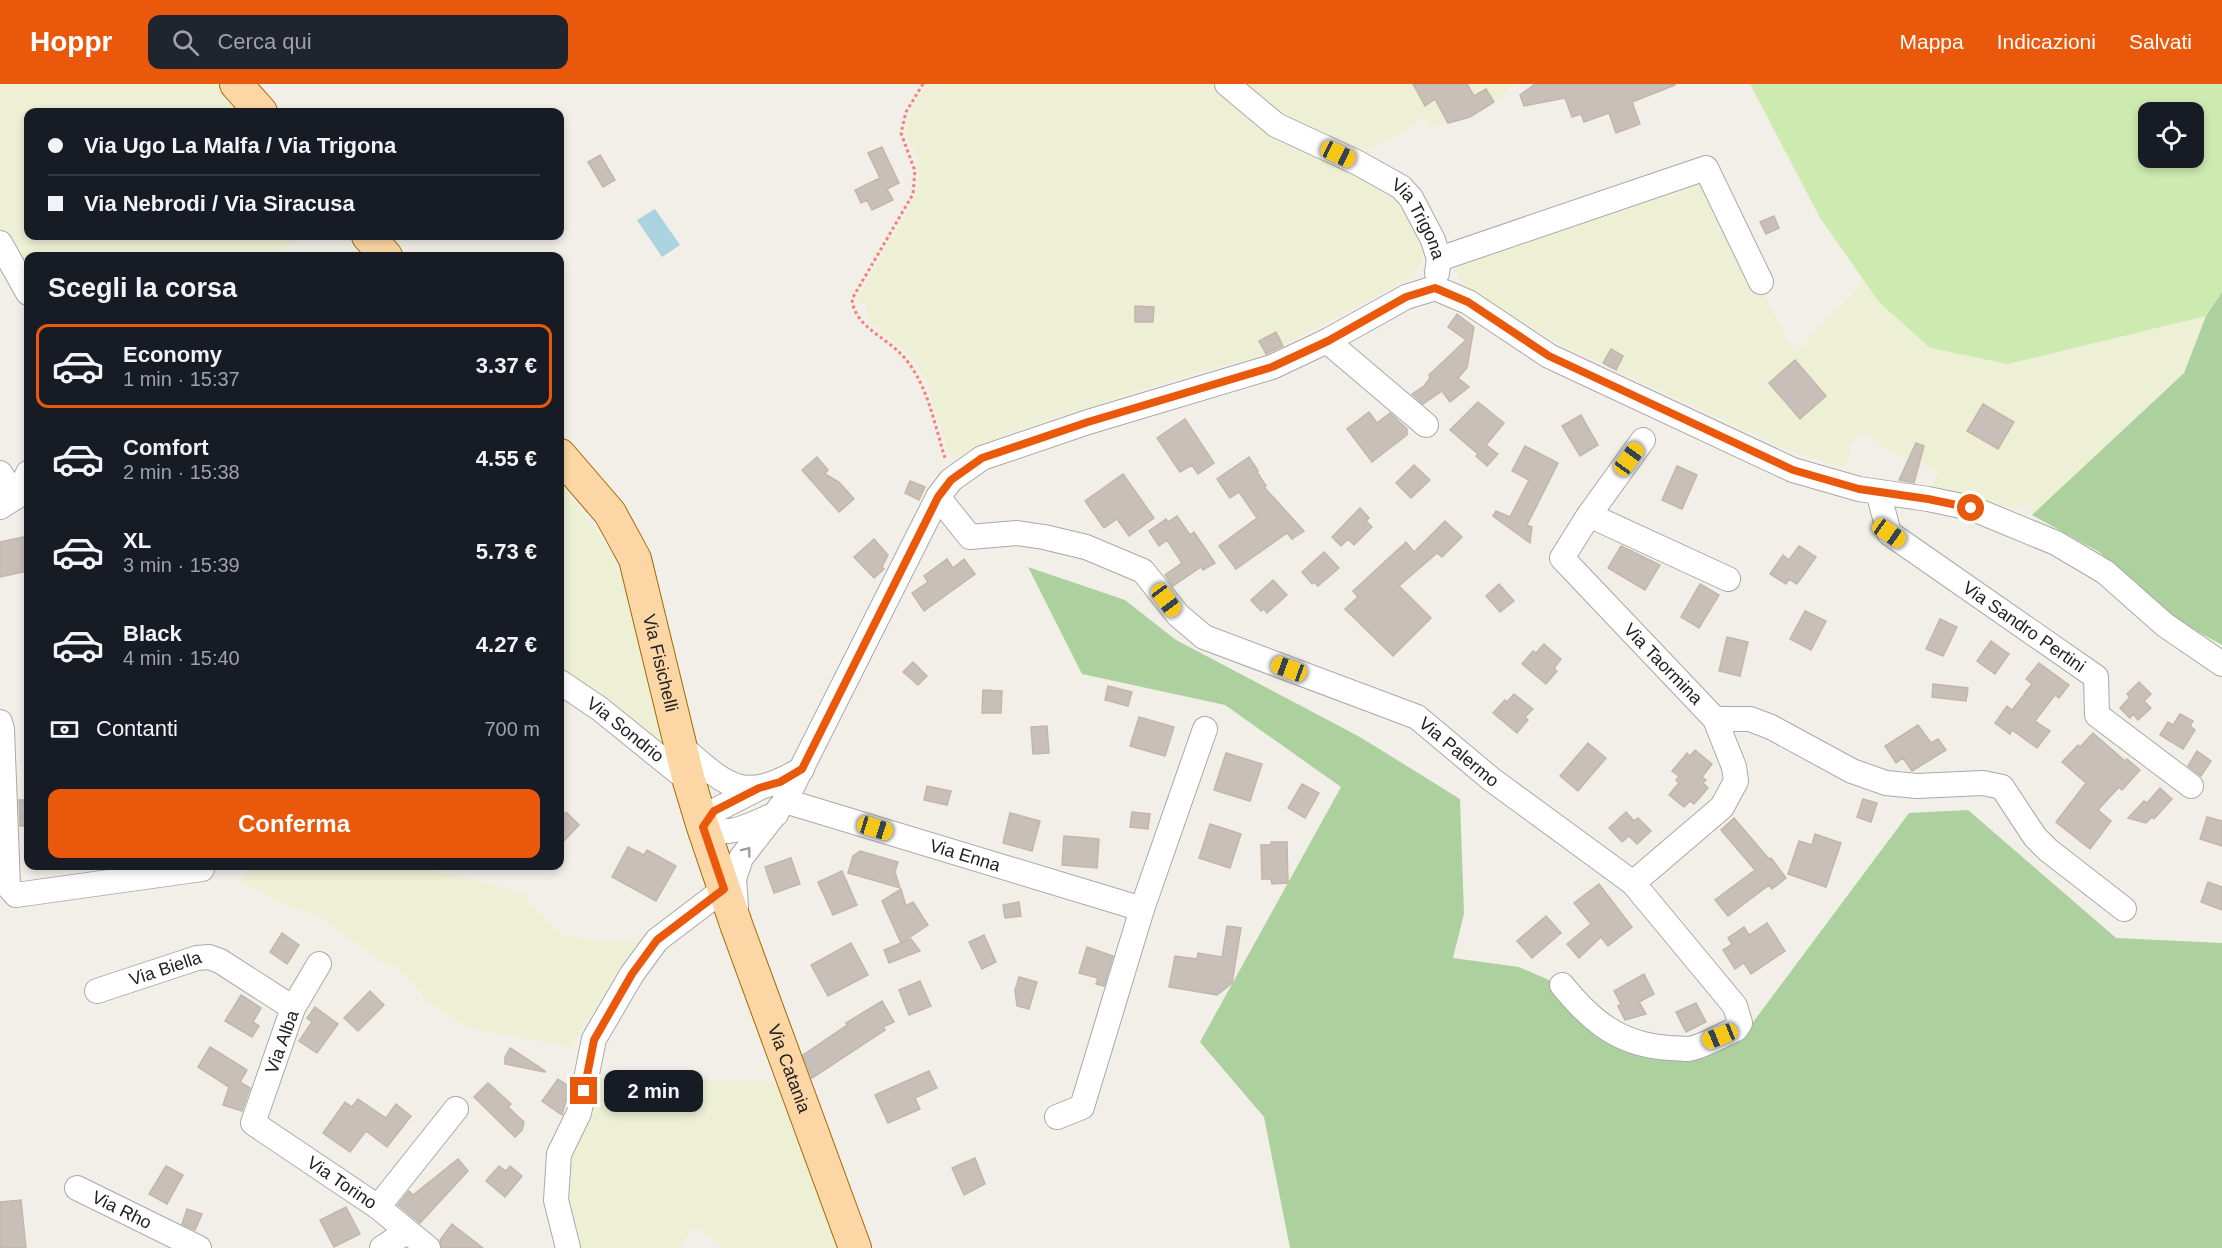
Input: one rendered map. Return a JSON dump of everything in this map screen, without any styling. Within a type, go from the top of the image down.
[{"type":"main road","points":[[236,84],[257,108]]},
{"type":"main road","points":[[372,240],[382,252]]},
{"type":"main road","name":"Via Fisichelli","points":[[564,460],[610,513],[635,559],[683,748],[689,781],[724,889]]},
{"type":"main road","name":"Via Catania","points":[[724,889],[855,1248]]},
{"type":"street","name":"Via Trigona","points":[[737,927],[734,879],[741,858],[782,807],[945,489],[982,458],[1088,422],[1272,367],[1328,341],[1406,297],[1435,288],[1439,259],[1433,240],[1411,198],[1401,187],[1359,163],[1276,125],[1227,84]]},
{"type":"street","points":[[1439,259],[1706,168],[1761,282]]},
{"type":"street","points":[[0,243],[24,286]]},
{"type":"street","points":[[1435,288],[1468,302],[1549,356],[1793,470],[1859,489],[1971,508],[2056,543],[2105,572],[2165,625],[2222,664]]},
{"type":"street","points":[[1328,341],[1426,425]]},
{"type":"street","name":"Via Taormina","points":[[1633,884],[1722,807],[1736,781],[1734,766],[1715,719],[1562,558],[1589,515],[1643,440]]},
{"type":"street","points":[[0,473],[8,502]]},
{"type":"street","points":[[8,502],[24,478]]},
{"type":"street","name":"Via Palermo","points":[[945,489],[970,537],[1017,533],[1044,537],[1086,548],[1124,563],[1143,571],[1178,615],[1204,637],[1417,717],[1491,779],[1633,884],[1736,1006],[1740,1023],[1736,1029],[1689,1049],[1654,1047],[1627,1039],[1605,1029],[1582,1009],[1562,985]]},
{"type":"street","name":"Via Sandro Pertini","points":[[1878,492],[1889,533],[2096,677],[2097,715],[2191,786]]},
{"type":"street","points":[[1589,515],[1728,579]]},
{"type":"street","name":"Via Sondrio","points":[[564,685],[600,709],[689,781]]},
{"type":"street","points":[[1715,719],[1750,719],[1772,727],[1852,771],[1886,783],[1917,786],[1983,783],[2002,787],[2035,837],[2048,850],[2124,909]]},
{"type":"street","points":[[0,722],[8,886],[11,892],[16,895],[195,870]]},
{"type":"street","points":[[1058,1117],[1082,1107],[1143,909],[1205,729]]},
{"type":"street","points":[[683,748],[716,776],[736,786],[759,788]]},
{"type":"street","points":[[782,807],[732,832],[717,832],[703,827],[714,811],[759,788],[780,782],[802,769]]},
{"type":"street","name":"Via Enna","points":[[782,807],[1143,909]]},
{"type":"street","points":[[568,1248],[556,1200],[559,1154],[579,1113],[594,1040],[632,974],[657,940],[724,889]]},
{"type":"street","name":"Via Biella","points":[[97,991],[197,958],[209,957],[220,961],[293,1008]]},
{"type":"street","name":"Via Alba","points":[[253,1123],[293,1008],[319,964]]},
{"type":"street","points":[[378,1208],[456,1109]]},
{"type":"street","name":"Via Torino","points":[[253,1123],[378,1208],[428,1248]]},
{"type":"street","name":"Via Rho","points":[[77,1188],[199,1248]]},
{"type":"street","points":[[382,1248],[406,1232]]},
{"type":"path","points":[[923,84],[906,112],[901,133],[915,171],[913,194],[852,299],[853,306],[866,326],[901,354],[922,384],[945,489]]},
{"type":"green space","points":[[0,84],[222,84],[243,108],[24,108],[24,240],[296,240],[280,252],[24,252],[24,272],[0,232]]},
{"type":"green space","points":[[930,84],[1214,84],[1398,195],[1426,248],[1421,263],[1413,275],[1396,286],[1267,354],[1165,382],[1003,435],[956,458],[948,452],[927,382],[917,364],[869,321],[866,306],[856,300],[916,196],[919,185],[917,159],[905,133],[906,124],[918,98]]},
{"type":"green space","points":[[1239,84],[1514,84],[1494,102],[1470,117],[1429,127],[1422,116],[1406,132],[1358,153],[1281,119]]},
{"type":"green space","points":[[1750,84],[2222,84],[2222,292],[2206,316],[2008,364],[1930,348],[1879,302],[1820,218]]},
{"type":"green space","points":[[1702,178],[1795,353],[1864,281],[1879,302],[2008,364],[2206,316],[2184,373],[2032,515],[2029,504],[2015,509],[1946,490],[1930,489],[1939,472],[1892,452],[1862,432],[1850,444],[1851,455],[1844,468],[1790,451],[1550,340],[1465,286],[1453,269],[1456,261]]},
{"type":"green space","points":[[2222,292],[2222,645],[2175,619],[2099,552],[2032,515],[2184,373],[2206,316]]},
{"type":"green space","points":[[564,480],[570,487],[567,491],[613,557],[623,581],[668,750],[564,674]]},
{"type":"green space","points":[[1028,567],[1125,600],[1176,640],[1360,737],[1460,799],[1464,914],[1453,958],[1519,967],[1549,980],[1578,1014],[1624,1046],[1745,1033],[1909,813],[1968,810],[2116,938],[2222,943],[2222,1248],[1290,1248],[1264,1117],[1200,1042],[1341,787],[1225,705],[1082,674]]},
{"type":"green space","points":[[250,870],[435,870],[522,893],[561,935],[603,942],[643,942],[570,1047],[467,1028],[428,1001],[395,965],[383,963],[322,918],[273,899],[239,881]]},
{"type":"green space","points":[[595,1077],[780,1082],[842,1248],[726,1248],[693,1227],[680,1248],[573,1248],[569,1234],[564,1158]]},
{"type":"water","points":[[655,209],[680,245],[662,257],[637,220]]},
{"type":"building","points":[[1413,84],[1467,84],[1474,96],[1486,89],[1494,102],[1470,117],[1448,123],[1435,99],[1425,106]]},
{"type":"building","points":[[1535,84],[1675,85],[1632,102],[1640,124],[1616,133],[1609,113],[1584,122],[1581,114],[1572,117],[1565,98],[1524,106],[1520,95]]},
{"type":"building","points":[[882,147],[899,183],[887,189],[893,200],[872,210],[867,200],[861,203],[855,190],[880,178],[868,153]]},
{"type":"building","points":[[600,155],[615,180],[603,187],[588,162]]},
{"type":"building","points":[[1774,216],[1779,228],[1766,234],[1760,222]]},
{"type":"building","points":[[1135,306],[1154,307],[1153,322],[1135,322]]},
{"type":"building","points":[[1457,314],[1474,327],[1467,368],[1458,378],[1469,387],[1450,402],[1442,391],[1423,404],[1412,394],[1424,386],[1430,378],[1429,375],[1466,340],[1448,327]]},
{"type":"building","points":[[1276,332],[1283,346],[1266,354],[1259,341]]},
{"type":"building","points":[[1611,349],[1623,356],[1616,370],[1603,363]]},
{"type":"building","points":[[1795,360],[1826,396],[1800,419],[1769,383]]},
{"type":"building","points":[[1478,402],[1504,423],[1486,445],[1498,454],[1487,466],[1476,456],[1478,454],[1450,430]]},
{"type":"building","points":[[1983,404],[2014,422],[1998,449],[1967,431]]},
{"type":"building","points":[[1369,412],[1377,423],[1390,413],[1407,429],[1407,435],[1372,462],[1347,429]]},
{"type":"building","points":[[1581,415],[1598,445],[1580,456],[1562,426]]},
{"type":"building","points":[[1185,419],[1214,463],[1198,474],[1192,465],[1180,472],[1157,438]]},
{"type":"building","points":[[1916,443],[1924,446],[1914,483],[1899,480]]},
{"type":"building","points":[[1525,446],[1558,463],[1527,525],[1532,527],[1530,543],[1493,516],[1496,511],[1510,517],[1529,480],[1512,471]]},
{"type":"building","points":[[817,457],[828,470],[825,474],[839,482],[854,499],[839,512],[802,470]]},
{"type":"building","points":[[1249,457],[1266,486],[1264,487],[1304,531],[1292,539],[1287,533],[1236,569],[1219,546],[1257,518],[1239,492],[1230,498],[1217,479]]},
{"type":"building","points":[[1414,465],[1430,480],[1411,498],[1396,483]]},
{"type":"building","points":[[1677,466],[1697,475],[1682,509],[1662,500]]},
{"type":"building","points":[[1123,474],[1154,518],[1129,536],[1117,519],[1104,528],[1085,501]]},
{"type":"building","points":[[910,481],[925,487],[919,500],[905,493]]},
{"type":"building","points":[[1360,508],[1369,518],[1366,521],[1372,527],[1354,545],[1348,539],[1341,546],[1332,537]]},
{"type":"building","points":[[1177,516],[1190,535],[1194,532],[1215,563],[1203,570],[1201,567],[1173,586],[1165,575],[1182,563],[1167,540],[1159,546],[1149,531],[1166,519],[1168,522]]},
{"type":"building","points":[[1445,521],[1462,537],[1442,557],[1437,553],[1399,586],[1431,618],[1393,656],[1345,609],[1358,597],[1353,591],[1406,542],[1414,552]]},
{"type":"building","points":[[24,537],[24,572],[0,577],[0,542]]},
{"type":"building","points":[[874,539],[888,555],[882,567],[884,569],[874,578],[854,557]]},
{"type":"building","points":[[1621,546],[1660,565],[1645,590],[1608,568]]},
{"type":"building","points":[[1799,546],[1816,557],[1797,584],[1789,579],[1786,584],[1770,574],[1783,555],[1789,560]]},
{"type":"building","points":[[1324,552],[1339,568],[1318,586],[1314,582],[1312,584],[1302,572]]},
{"type":"building","points":[[947,559],[953,568],[964,559],[975,574],[924,611],[912,593],[928,582],[924,576]]},
{"type":"building","points":[[1273,580],[1287,595],[1267,613],[1264,609],[1261,611],[1251,600]]},
{"type":"building","points":[[1499,584],[1514,601],[1500,612],[1486,596]]},
{"type":"building","points":[[1700,584],[1719,595],[1699,628],[1681,617]]},
{"type":"building","points":[[1805,611],[1826,621],[1811,650],[1790,639]]},
{"type":"building","points":[[1940,619],[1957,627],[1943,656],[1926,649]]},
{"type":"building","points":[[1727,637],[1748,642],[1740,676],[1719,671]]},
{"type":"building","points":[[1991,641],[2009,654],[1995,674],[1977,661]]},
{"type":"building","points":[[1544,644],[1561,659],[1554,668],[1557,671],[1546,684],[1522,664],[1533,651],[1536,653]]},
{"type":"building","points":[[913,662],[927,676],[918,685],[903,672]]},
{"type":"building","points":[[2039,663],[2069,685],[2059,698],[2055,695],[2035,721],[2050,731],[2037,748],[2012,730],[2010,734],[1995,723],[2007,706],[2012,710],[2023,696],[2028,696],[2024,694],[2032,684],[2026,679]]},
{"type":"building","points":[[2139,682],[2151,694],[2144,701],[2151,708],[2138,720],[2133,714],[2130,718],[2120,708],[2130,697],[2127,694]]},
{"type":"building","points":[[1933,684],[1968,688],[1966,701],[1932,697]]},
{"type":"building","points":[[1108,686],[1132,692],[1128,706],[1105,700]]},
{"type":"building","points":[[983,690],[1002,691],[1001,713],[982,713]]},
{"type":"building","points":[[1514,694],[1533,709],[1525,717],[1528,720],[1517,733],[1493,713]]},
{"type":"building","points":[[2180,714],[2193,721],[2190,726],[2195,730],[2183,749],[2160,735],[2168,722],[2173,725]]},
{"type":"building","points":[[1139,717],[1174,727],[1165,756],[1130,746]]},
{"type":"building","points":[[1918,725],[1931,743],[1938,739],[1946,750],[1912,771],[1903,758],[1896,763],[1885,746]]},
{"type":"building","points":[[1047,726],[1049,753],[1033,754],[1031,727]]},
{"type":"building","points":[[2093,733],[2125,761],[2127,759],[2140,770],[2122,790],[2119,787],[2098,810],[2111,821],[2090,849],[2056,822],[2086,783],[2062,762]]},
{"type":"building","points":[[1588,743],[1606,758],[1578,791],[1560,776]]},
{"type":"building","points":[[1695,750],[1712,764],[1702,777],[1706,780],[1703,783],[1708,788],[1694,804],[1690,801],[1684,807],[1669,795],[1679,783],[1676,780],[1679,776],[1672,771],[1687,753],[1690,756]]},
{"type":"building","points":[[2197,751],[2211,761],[2201,776],[2188,766]]},
{"type":"building","points":[[1226,753],[1262,764],[1250,801],[1214,790]]},
{"type":"building","points":[[1302,784],[1319,793],[1305,818],[1288,808]]},
{"type":"building","points":[[927,786],[951,791],[947,805],[924,800]]},
{"type":"building","points":[[2160,788],[2172,799],[2154,819],[2152,817],[2146,823],[2128,818],[2144,801],[2147,803]]},
{"type":"building","points":[[1863,799],[1877,803],[1871,822],[1857,817]]},
{"type":"building","points":[[19,800],[24,800],[24,826],[20,826]]},
{"type":"building","points":[[566,812],[579,825],[564,841],[564,814]]},
{"type":"building","points":[[1132,812],[1150,814],[1148,829],[1130,827]]},
{"type":"building","points":[[1626,812],[1634,821],[1638,818],[1651,831],[1637,844],[1629,836],[1622,842],[1609,828]]},
{"type":"building","points":[[1010,813],[1040,821],[1032,851],[1003,843]]},
{"type":"building","points":[[2207,817],[2222,821],[2222,846],[2200,839]]},
{"type":"building","points":[[1734,818],[1786,878],[1772,889],[1769,885],[1728,916],[1715,900],[1755,870],[1721,830]]},
{"type":"building","points":[[1210,824],[1241,834],[1230,868],[1199,858]]},
{"type":"building","points":[[1815,834],[1841,843],[1826,887],[1788,874],[1799,841],[1812,845]]},
{"type":"building","points":[[1064,836],[1099,839],[1097,868],[1062,865]]},
{"type":"building","points":[[1271,842],[1287,842],[1288,883],[1272,884],[1271,879],[1262,879],[1261,845],[1271,845]]},
{"type":"building","points":[[628,847],[644,855],[647,850],[676,866],[656,901],[612,877]]},
{"type":"building","points":[[860,851],[898,862],[895,872],[900,888],[848,873],[853,856]]},
{"type":"building","points":[[791,858],[800,884],[774,893],[765,867]]},
{"type":"building","points":[[842,871],[857,905],[833,915],[818,882]]},
{"type":"building","points":[[2208,882],[2222,887],[2222,910],[2201,902]]},
{"type":"building","points":[[1599,884],[1632,927],[1608,946],[1601,937],[1579,958],[1567,944],[1591,924],[1574,903]]},
{"type":"building","points":[[901,889],[906,906],[913,902],[928,925],[901,943],[882,901]]},
{"type":"building","points":[[1019,902],[1021,916],[1005,918],[1003,905]]},
{"type":"building","points":[[1546,916],[1561,933],[1532,958],[1517,941]]},
{"type":"building","points":[[1767,923],[1785,951],[1751,974],[1744,963],[1735,969],[1723,950],[1732,944],[1728,938],[1744,927],[1749,935]]},
{"type":"building","points":[[1227,926],[1241,928],[1232,983],[1217,995],[1169,987],[1175,956],[1197,959],[1198,953],[1222,957]]},
{"type":"building","points":[[282,933],[299,945],[287,964],[270,952]]},
{"type":"building","points":[[984,935],[996,962],[982,969],[969,942]]},
{"type":"building","points":[[911,939],[920,951],[889,963],[884,950]]},
{"type":"building","points":[[851,943],[868,975],[828,996],[811,965]]},
{"type":"building","points":[[1087,947],[1113,956],[1104,986],[1096,984],[1098,978],[1079,973]]},
{"type":"building","points":[[1644,974],[1654,994],[1639,1002],[1646,1014],[1625,1020],[1618,1006],[1621,1004],[1614,991]]},
{"type":"building","points":[[1019,977],[1037,982],[1029,1009],[1017,1006],[1015,990]]},
{"type":"building","points":[[920,981],[931,1006],[909,1015],[899,990]]},
{"type":"building","points":[[370,991],[384,1005],[358,1031],[344,1018]]},
{"type":"building","points":[[241,995],[261,1008],[253,1022],[259,1026],[252,1037],[225,1021]]},
{"type":"building","points":[[882,1001],[894,1022],[883,1027],[885,1030],[812,1078],[803,1055],[847,1025],[846,1023]]},
{"type":"building","points":[[1696,1003],[1706,1022],[1686,1032],[1676,1012]]},
{"type":"building","points":[[315,1007],[338,1024],[317,1053],[299,1041],[312,1022],[307,1018]]},
{"type":"building","points":[[210,1047],[247,1070],[240,1082],[250,1088],[242,1111],[223,1105],[229,1087],[198,1067]]},
{"type":"building","points":[[510,1048],[545,1072],[505,1064],[505,1057]]},
{"type":"building","points":[[929,1071],[937,1088],[915,1098],[920,1109],[888,1123],[875,1095]]},
{"type":"building","points":[[558,1079],[570,1087],[562,1115],[542,1101]]},
{"type":"building","points":[[488,1083],[511,1104],[508,1107],[524,1122],[522,1130],[515,1137],[474,1097]]},
{"type":"building","points":[[358,1099],[386,1118],[396,1104],[411,1116],[387,1147],[366,1131],[350,1152],[323,1133],[345,1102],[352,1107]]},
{"type":"building","points":[[975,1158],[985,1184],[964,1195],[952,1168]]},
{"type":"building","points":[[458,1159],[468,1171],[420,1223],[398,1205],[409,1191],[413,1195]]},
{"type":"building","points":[[166,1166],[183,1175],[167,1204],[149,1194]]},
{"type":"building","points":[[499,1166],[506,1171],[510,1166],[522,1176],[505,1197],[486,1181]]},
{"type":"building","points":[[21,1200],[26,1248],[0,1248],[0,1202]]},
{"type":"building","points":[[346,1207],[360,1234],[334,1247],[320,1220]]},
{"type":"building","points":[[187,1209],[202,1214],[195,1230],[182,1224]]},
{"type":"building","points":[[452,1224],[483,1248],[442,1248],[440,1240]]},
{"type":"route","points":[[584,1091],[594,1040],[632,974],[657,940],[724,889],[703,827],[714,811],[759,788],[780,782],[802,769],[938,497],[951,480],[982,458],[1088,422],[1272,367],[1328,341],[1406,297],[1435,288],[1468,302],[1549,356],[1793,470],[1859,489],[1971,508]]}]
